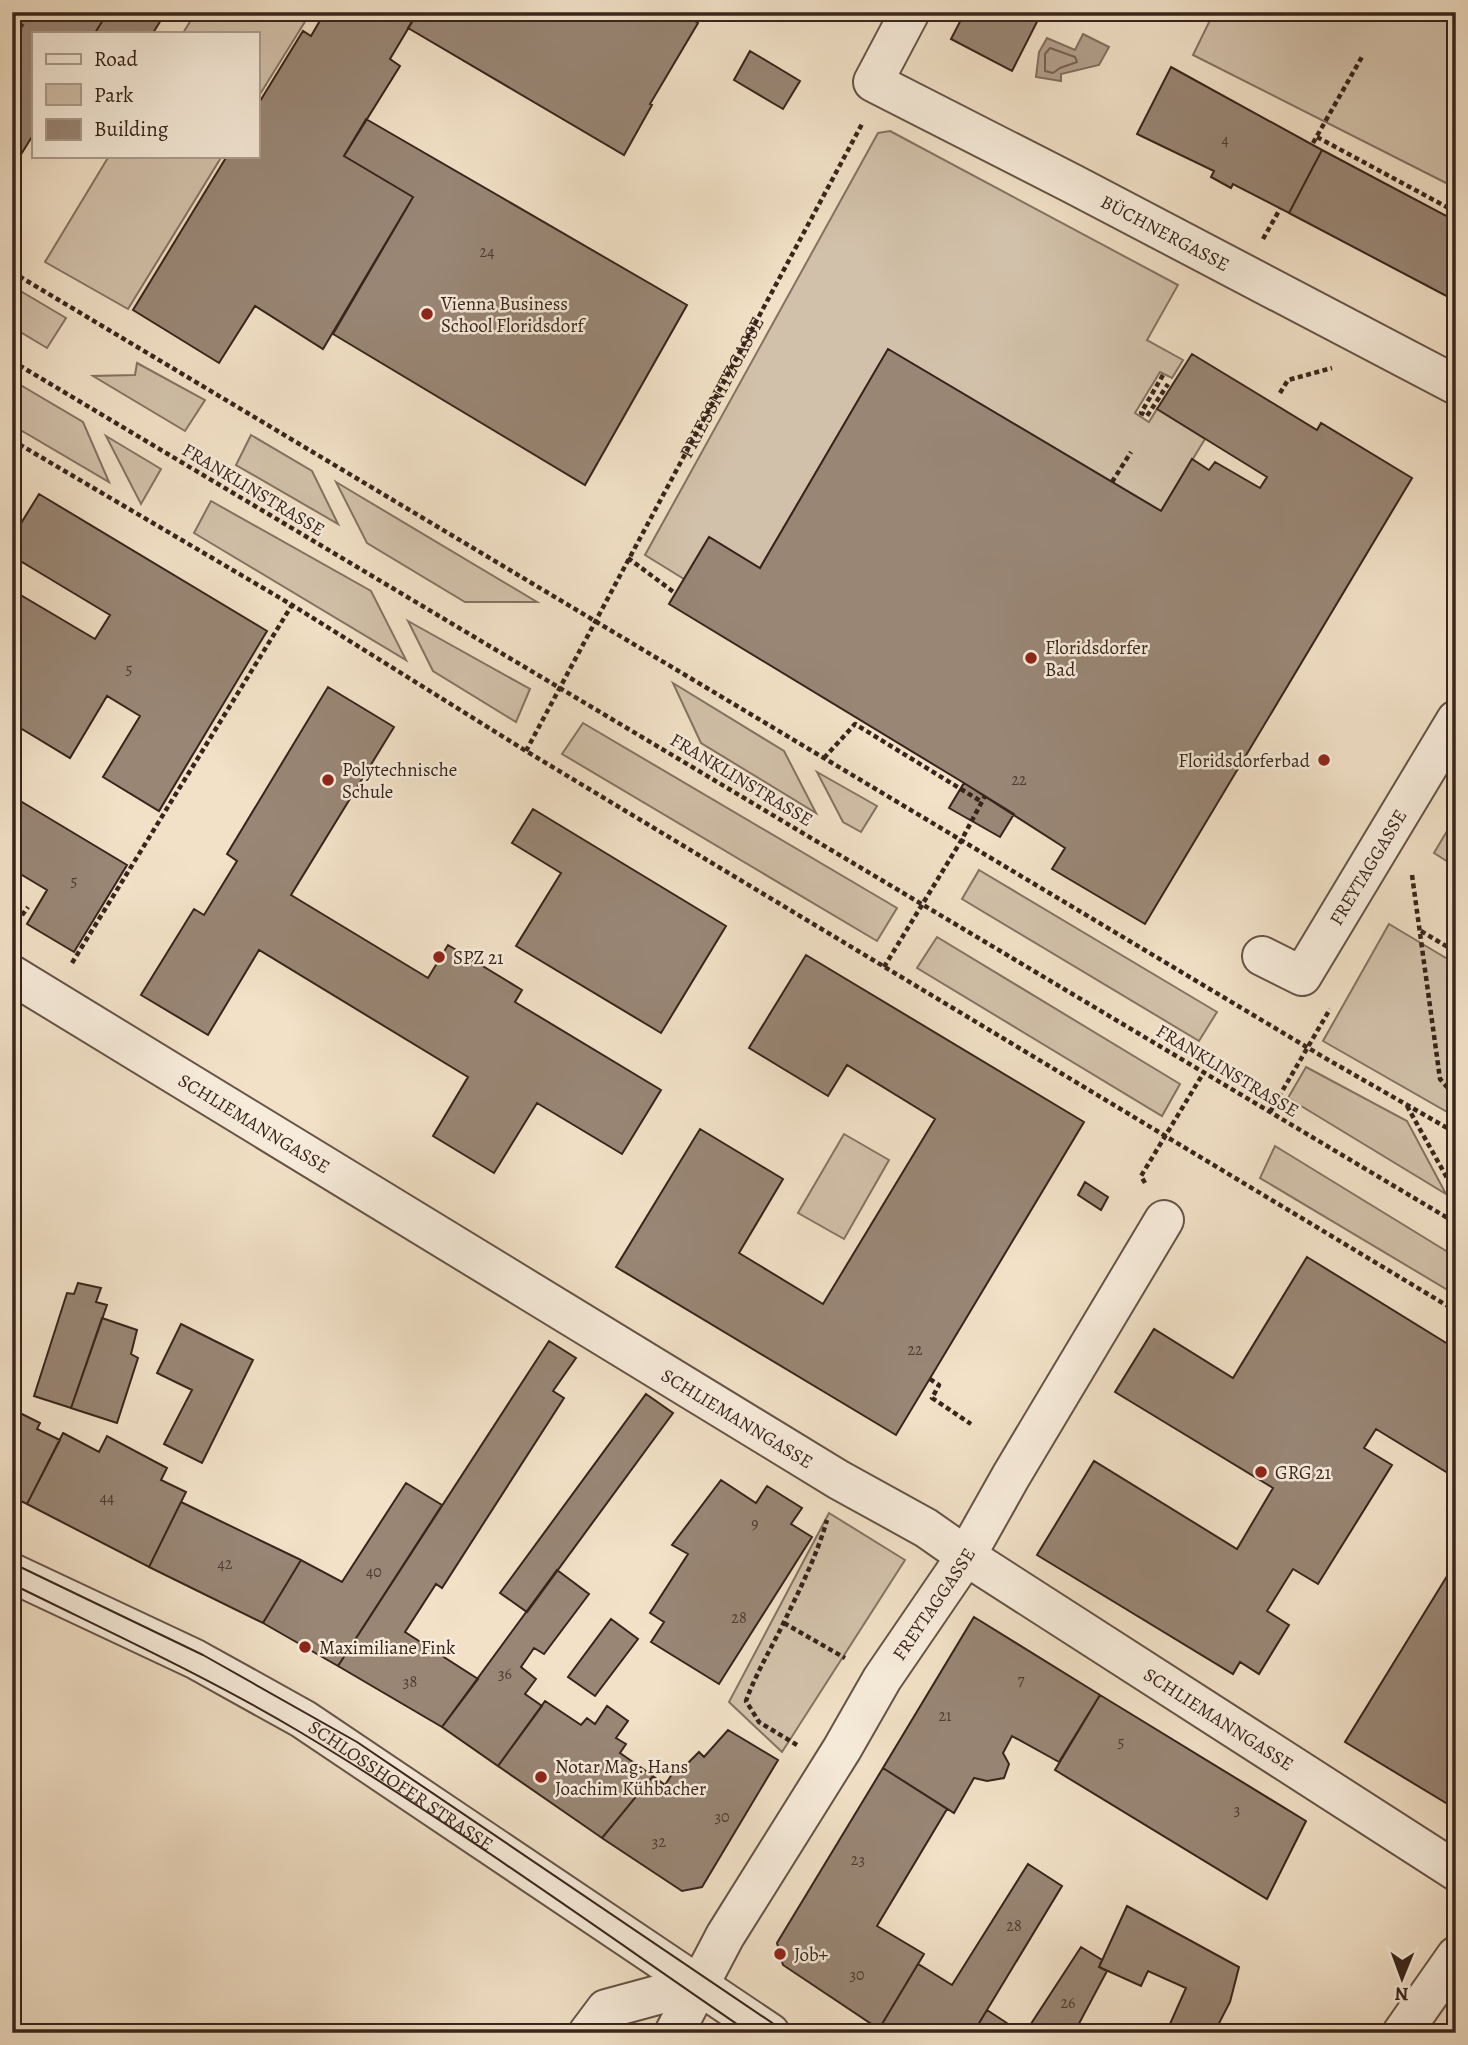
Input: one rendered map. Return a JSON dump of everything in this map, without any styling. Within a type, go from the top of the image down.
[{"type":"street","points":[[878,84],[910,12]]},
{"type":"street","name":"BÜCHNERGASSE","points":[[878,84],[1456,385]]},
{"type":"street","name":"FREYTAGGASSE","points":[[1302,976],[1456,720]]},
{"type":"street","points":[[1262,956],[1302,976]]},
{"type":"street","name":"SCHLIEMANNGASSE","points":[[12,975],[839,1480],[926,1528],[1456,1871]]},
{"type":"street","name":"FREYTAGGASSE","points":[[674,2033],[725,1936],[842,1749],[882,1679],[966,1556],[1164,1220]]},
{"type":"street","name":"SCHLOSSHOFER STRASSE","points":[[12,1573],[195,1659],[303,1719],[769,2033]]},
{"type":"street","points":[[1402,2033],[1456,1956]]},
{"type":"street","points":[[588,2033],[606,2009],[698,1984]]},
{"type":"path","points":[[1312,143],[1363,55]]},
{"type":"path","name":"PRIESSNITZGASSE","points":[[526,751],[878,84]]},
{"type":"path","points":[[1317,137],[1456,212]]},
{"type":"path","points":[[12,272],[1308,1048],[1456,1133]]},
{"type":"path","name":"FRANKLINSTRASSE","points":[[12,360],[1456,1223]]},
{"type":"path","points":[[1280,393],[1288,380],[1336,366]]},
{"type":"path","points":[[1163,375],[1141,413],[1147,416],[1168,384]]},
{"type":"path","points":[[12,440],[292,606],[526,751],[1456,1311]]},
{"type":"path","points":[[1112,482],[1131,452]]},
{"type":"path","points":[[628,558],[675,593]]},
{"type":"path","points":[[50,999],[292,606]]},
{"type":"path","points":[[824,758],[855,724],[984,799],[884,967]]},
{"type":"path","points":[[1412,873],[1440,1079],[1456,1097]]},
{"type":"path","points":[[12,929],[28,907]]},
{"type":"path","points":[[1420,930],[1456,952]]},
{"type":"path","points":[[1270,1112],[1338,995],[1302,976]]},
{"type":"path","points":[[1164,1220],[1141,1176],[1204,1072]]},
{"type":"path","points":[[1407,1105],[1456,1194]]},
{"type":"path","points":[[930,1379],[939,1385],[932,1398],[971,1424]]},
{"type":"path","points":[[797,1745],[759,1722],[746,1701],[755,1676],[784,1623],[821,1541],[830,1513]]},
{"type":"path","points":[[784,1623],[849,1661]]},
{"type":"green space","points":[[196,12],[311,12],[259,96],[259,32],[184,32]]},
{"type":"green space","points":[[1214,12],[1456,12],[1456,188],[1193,55]]},
{"type":"green space","points":[[890,131],[1178,285],[1147,340],[1183,360],[1172,378],[1160,372],[1135,413],[1149,422],[1157,409],[1205,439],[1161,511],[888,349],[760,568],[684,579],[645,555],[878,133]]},
{"type":"green space","points":[[108,158],[221,158],[128,309],[45,262]]},
{"type":"green space","points":[[12,286],[66,318],[47,348],[12,327]]},
{"type":"green space","points":[[137,363],[205,400],[185,431],[93,376],[135,375]]},
{"type":"green space","points":[[12,380],[83,422],[109,482],[12,425]]},
{"type":"green space","points":[[251,435],[312,471],[338,524],[236,465]]},
{"type":"green space","points":[[106,436],[161,469],[141,504]]},
{"type":"green space","points":[[336,482],[537,602],[465,602],[367,543]]},
{"type":"green space","points":[[211,501],[371,591],[406,660],[194,533]]},
{"type":"green space","points":[[408,621],[530,689],[516,722],[433,671]]},
{"type":"green space","points":[[673,683],[784,751],[816,813],[701,743]]},
{"type":"green space","points":[[583,723],[897,908],[877,941],[562,754]]},
{"type":"green space","points":[[817,772],[877,806],[861,832],[843,822]]},
{"type":"green space","points":[[1456,816],[1456,867],[1434,853]]},
{"type":"green space","points":[[979,870],[1217,1012],[1199,1041],[962,899]]},
{"type":"green space","points":[[1389,924],[1456,964],[1456,1117],[1323,1041]]},
{"type":"green space","points":[[937,937],[1180,1084],[1162,1116],[917,968]]},
{"type":"green space","points":[[1306,1067],[1407,1121],[1446,1194],[1288,1098]]},
{"type":"green space","points":[[844,1134],[889,1160],[844,1239],[798,1213]]},
{"type":"green space","points":[[1275,1146],[1456,1257],[1456,1295],[1260,1178]]},
{"type":"green space","points":[[829,1513],[905,1560],[782,1752],[729,1702]]},
{"type":"water","points":[[1083,34],[1109,47],[1099,65],[1061,74],[1061,81],[1036,77],[1039,52],[1047,38],[1075,50]]},
{"type":"building","points":[[12,12],[108,12],[96,32],[32,32],[32,137],[12,169],[12,42],[23,25],[12,18]]},
{"type":"building","points":[[108,12],[166,12],[154,32],[96,32]]},
{"type":"building","points":[[325,12],[418,12],[390,59],[400,66],[344,156],[413,197],[323,349],[255,306],[219,363],[133,310],[226,158],[259,158],[259,103],[303,31],[311,36]]},
{"type":"building","points":[[418,12],[479,12],[485,16],[487,12],[680,12],[698,23],[650,104],[652,105],[624,155],[408,28]]},
{"type":"building","points":[[965,12],[1042,12],[1012,71],[951,39]]},
{"type":"building","points":[[750,51],[800,81],[783,109],[734,80]]},
{"type":"building","points":[[1171,67],[1322,150],[1289,213],[1233,184],[1231,188],[1211,177],[1214,171],[1137,134]]},
{"type":"building","points":[[366,119],[687,305],[585,485],[333,334],[413,197],[344,156]]},
{"type":"building","points":[[1322,150],[1456,221],[1456,301],[1289,213]]},
{"type":"building","name":"Floridsdorfer Bad","points":[[888,349],[1161,511],[1192,459],[1209,470],[1215,462],[1260,488],[1267,477],[1157,409],[1192,354],[1317,430],[1321,423],[1412,478],[1145,924],[1052,869],[1065,848],[964,783],[669,604],[709,537],[760,568]]},
{"type":"building","points":[[39,494],[267,631],[159,811],[103,777],[140,716],[107,696],[70,758],[12,723],[12,590],[95,639],[110,615],[12,556],[12,538]]},
{"type":"building","points":[[328,687],[394,727],[291,895],[428,978],[448,945],[522,990],[515,1002],[661,1090],[622,1154],[537,1103],[494,1173],[433,1136],[468,1077],[259,950],[208,1035],[141,995],[194,909],[204,915],[237,861],[227,854]]},
{"type":"building","points":[[964,783],[1014,814],[1000,837],[949,808]]},
{"type":"building","points":[[12,796],[127,865],[74,952],[27,924],[47,890],[12,869]]},
{"type":"building","points":[[533,809],[726,926],[661,1033],[516,946],[561,873],[512,843]]},
{"type":"building","points":[[806,955],[1084,1122],[896,1435],[616,1267],[700,1129],[783,1179],[739,1253],[823,1304],[935,1119],[847,1065],[828,1096],[749,1048]]},
{"type":"building","points":[[1085,1182],[1108,1197],[1101,1210],[1078,1195]]},
{"type":"building","points":[[1307,1257],[1456,1349],[1456,1478],[1376,1429],[1364,1448],[1392,1465],[1318,1584],[1293,1569],[1267,1611],[1289,1625],[1259,1674],[1240,1662],[1233,1674],[1037,1555],[1094,1461],[1237,1549],[1273,1488],[1115,1392],[1154,1329],[1233,1378]]},
{"type":"building","points":[[78,1283],[101,1288],[96,1302],[107,1305],[71,1408],[34,1396],[67,1293],[74,1294]]},
{"type":"building","points":[[102,1318],[137,1330],[131,1354],[138,1358],[117,1423],[71,1408]]},
{"type":"building","points":[[181,1324],[253,1360],[202,1463],[164,1444],[192,1390],[157,1373]]},
{"type":"building","points":[[549,1341],[576,1358],[553,1391],[564,1398],[442,1588],[436,1584],[405,1632],[478,1679],[442,1727],[338,1666]]},
{"type":"building","points":[[646,1394],[673,1413],[527,1612],[500,1593]]},
{"type":"building","points":[[12,1409],[40,1423],[37,1429],[60,1440],[27,1504],[12,1497]]},
{"type":"building","points":[[63,1433],[99,1452],[107,1436],[167,1468],[161,1480],[186,1492],[149,1567],[27,1504]]},
{"type":"building","points":[[721,1480],[756,1503],[767,1486],[802,1508],[791,1524],[812,1537],[719,1684],[651,1642],[664,1622],[650,1613],[688,1554],[672,1545]]},
{"type":"building","points":[[406,1483],[442,1505],[338,1666],[263,1623],[301,1560],[342,1582]]},
{"type":"building","points":[[181,1502],[301,1560],[263,1623],[149,1567]]},
{"type":"building","points":[[1452,1568],[1456,1570],[1456,1809],[1345,1742]]},
{"type":"building","points":[[557,1570],[589,1594],[544,1654],[534,1648],[521,1667],[536,1679],[525,1694],[542,1706],[498,1766],[442,1727]]},
{"type":"building","points":[[974,1617],[1100,1695],[1059,1762],[1012,1736],[1003,1753],[1009,1764],[1004,1778],[987,1781],[974,1778],[954,1813],[883,1768]]},
{"type":"building","points":[[611,1619],[638,1639],[595,1696],[568,1677]]},
{"type":"building","points":[[1100,1695],[1306,1821],[1267,1899],[1055,1770]]},
{"type":"building","points":[[545,1701],[581,1725],[587,1718],[595,1724],[607,1706],[628,1721],[616,1738],[626,1744],[620,1753],[653,1776],[602,1838],[498,1766]]},
{"type":"building","points":[[728,1730],[778,1760],[702,1887],[682,1891],[602,1838],[653,1776],[665,1785],[678,1765],[683,1768],[699,1752],[704,1757]]},
{"type":"building","points":[[883,1768],[947,1809],[877,1926],[924,1954],[879,2029],[783,1965],[777,1943]]},
{"type":"building","points":[[1028,1864],[1062,1886],[973,2033],[884,2033],[879,2029],[918,1964],[952,1985]]},
{"type":"building","points":[[1127,1906],[1239,1967],[1230,2002],[1214,2033],[1166,2033],[1186,1988],[1148,1971],[1141,1986],[1099,1967]]},
{"type":"building","points":[[1081,1947],[1102,1960],[1099,1967],[1107,1971],[1074,2033],[1025,2033]]},
{"type":"building","points":[[987,2010],[1022,2033],[973,2033]]},
{"type":"tram line","points":[[12,1563],[203,1655],[357,1742],[787,2033]]},
{"type":"tram line","points":[[12,1584],[194,1674],[358,1767],[471,1841],[750,2033]]},
{"type":"place","name":"Vienna Business School Floridsdorf","points":[[427,314]]},
{"type":"place","name":"Floridsdorfer Bad","points":[[1031,658]]},
{"type":"place","name":"Floridsdorferbad","points":[[1324,760]]},
{"type":"place","name":"Polytechnische Schule","points":[[328,780]]},
{"type":"place","name":"SPZ 21","points":[[439,957]]},
{"type":"place","name":"GRG 21","points":[[1261,1472]]},
{"type":"place","name":"Maximiliane Fink","points":[[305,1647]]},
{"type":"place","name":"Notar Mag. Hans Joachim Kühbacher","points":[[541,1777]]},
{"type":"place","name":"Job+","points":[[780,1954]]}]
